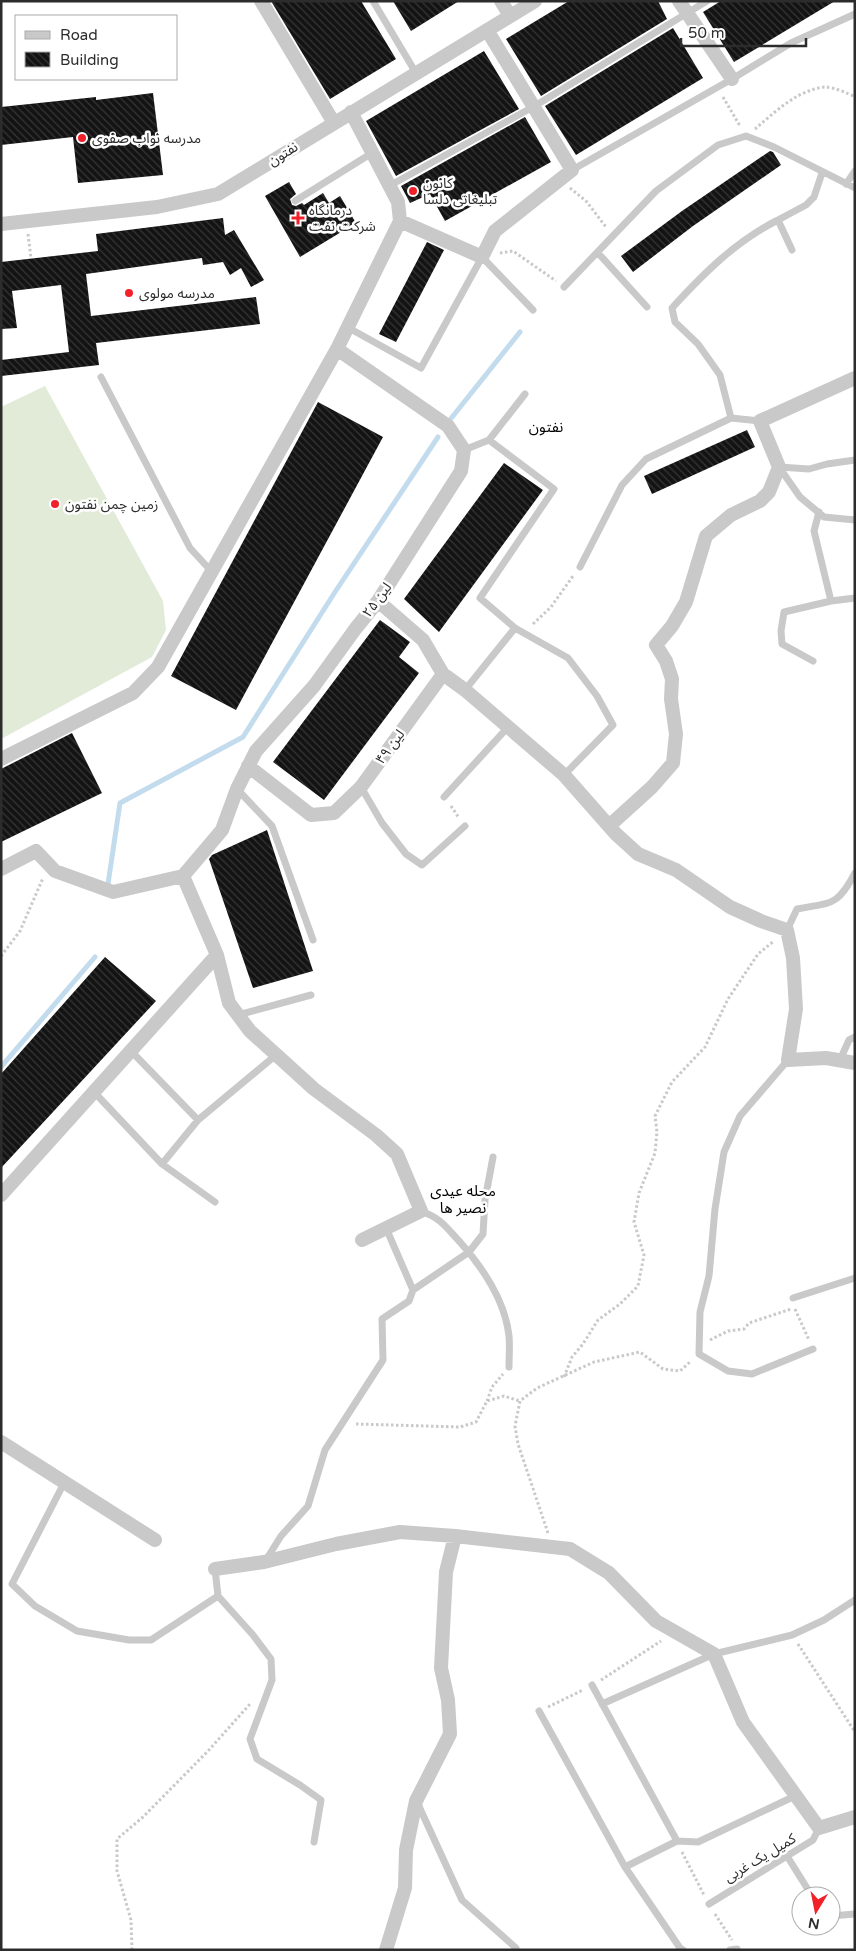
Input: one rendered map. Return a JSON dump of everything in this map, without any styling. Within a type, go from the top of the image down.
[{"type":"street","points":[[261,1],[334,123]]},
{"type":"street","points":[[501,1],[510,16]]},
{"type":"street","name":"نفتون","points":[[1,224],[157,207],[218,194],[534,1]]},
{"type":"street","points":[[683,7],[732,79]]},
{"type":"street","points":[[400,220],[482,257],[494,231],[572,170],[487,30]]},
{"type":"street","points":[[1,759],[133,693],[158,667],[337,349],[400,220],[398,202],[351,112]]},
{"type":"street","points":[[337,349],[448,426],[464,450]]},
{"type":"street","points":[[609,826],[652,787],[673,763],[676,734],[671,699],[672,679],[666,661],[656,645],[672,626],[686,602],[706,536],[731,515],[760,501],[769,492],[779,467],[760,421],[855,378]]},
{"type":"street","name":"لین ۲۵","points":[[184,876],[222,830],[237,789],[256,751],[314,686],[378,601],[461,470],[464,450]]},
{"type":"street","points":[[378,601],[422,640],[443,674],[465,690],[564,775],[609,826],[638,854],[676,870],[730,907],[761,921],[788,930],[794,958],[796,1009],[788,1060],[826,1058],[855,1063]]},
{"type":"street","name":"لین ۴۹","points":[[248,766],[311,815],[334,814],[361,788],[443,674]]},
{"type":"street","points":[[1,869],[36,851],[55,871],[113,892],[184,876],[218,955],[229,1004],[238,1016],[250,1031],[314,1089],[398,1154],[422,1212],[362,1240]]},
{"type":"street","points":[[1,1195],[218,955]]},
{"type":"street","points":[[1,1442],[155,1540]]},
{"type":"street","points":[[215,1569],[264,1562],[336,1544],[400,1532],[456,1536],[570,1549],[609,1573],[656,1621],[714,1654],[743,1722],[819,1828],[855,1817]]},
{"type":"street","points":[[386,1950],[405,1888],[406,1850],[416,1801],[450,1734],[448,1700],[441,1668],[446,1572],[456,1536]]},
{"type":"lane","points":[[373,1],[416,73]]},
{"type":"lane","points":[[389,186],[533,107],[683,7],[706,1]]},
{"type":"lane","points":[[572,170],[717,88],[791,43],[855,14]]},
{"type":"lane","points":[[564,287],[664,185],[718,145],[746,136],[774,147],[855,188]]},
{"type":"lane","points":[[295,201],[372,153]]},
{"type":"lane","points":[[846,184],[855,171]]},
{"type":"lane","points":[[731,418],[720,375],[698,344],[676,322],[672,308],[724,255],[760,229],[806,205],[814,197],[822,172]]},
{"type":"lane","points":[[778,220],[792,250]]},
{"type":"lane","points":[[598,252],[647,307]]},
{"type":"lane","points":[[347,327],[421,368],[482,257],[533,310]]},
{"type":"lane","points":[[101,377],[190,548],[212,572]]},
{"type":"lane","points":[[464,450],[489,440],[524,394]]},
{"type":"lane","points":[[580,567],[622,485],[646,459],[731,418],[760,421]]},
{"type":"lane","points":[[489,440],[554,490],[480,598],[515,628],[568,658],[597,696],[612,725],[564,775]]},
{"type":"lane","points":[[779,467],[809,469],[855,460]]},
{"type":"lane","points":[[779,467],[800,497],[824,517],[855,520]]},
{"type":"lane","points":[[819,512],[814,531],[830,601]]},
{"type":"lane","points":[[813,661],[782,644],[781,631],[784,612],[830,601],[855,598]]},
{"type":"lane","points":[[465,690],[515,628]]},
{"type":"lane","points":[[444,797],[508,727]]},
{"type":"lane","points":[[361,788],[382,823],[406,854],[422,865],[465,826]]},
{"type":"lane","points":[[237,789],[272,826],[314,940]]},
{"type":"lane","points":[[788,930],[797,909],[833,902],[845,892],[855,873]]},
{"type":"lane","points":[[238,1016],[311,995]]},
{"type":"lane","points":[[840,1060],[849,1040],[855,1037]]},
{"type":"lane","points":[[131,1051],[198,1120]]},
{"type":"lane","points":[[162,1164],[198,1120],[276,1055]]},
{"type":"lane","points":[[788,1060],[740,1116],[724,1152],[715,1209],[709,1276],[700,1312],[699,1354],[728,1371],[752,1374],[813,1349]]},
{"type":"lane","points":[[94,1092],[162,1164],[215,1202]]},
{"type":"lane","points":[[264,1562],[281,1536],[308,1506],[326,1450],[383,1360],[382,1319],[409,1301],[413,1290],[469,1252],[483,1234],[485,1200],[493,1157]]},
{"type":"lane","points":[[422,1212],[437,1217],[488,1276],[500,1301],[509,1335],[509,1367]]},
{"type":"lane","points":[[386,1228],[413,1290]]},
{"type":"lane","points":[[794,1298],[855,1278]]},
{"type":"lane","points":[[64,1483],[12,1584],[35,1606],[77,1631],[129,1640],[150,1640],[218,1596]]},
{"type":"lane","points":[[215,1569],[218,1596],[253,1635],[271,1659],[272,1680],[250,1739],[257,1759],[300,1784],[321,1800],[314,1842]]},
{"type":"lane","points":[[602,1704],[714,1654],[792,1635],[824,1620],[855,1600]]},
{"type":"lane","points":[[592,1685],[677,1841]]},
{"type":"lane","points":[[539,1711],[625,1868],[683,1950]]},
{"type":"lane","points":[[625,1868],[677,1841],[698,1842],[795,1796]]},
{"type":"lane","points":[[416,1801],[462,1900],[516,1948]]},
{"type":"lane","name":"کمیل یک غربی","points":[[708,1904],[813,1840],[819,1828]]},
{"type":"lane","points":[[788,1856],[806,1886]]},
{"type":"lane","points":[[841,1915],[855,1914]]},
{"type":"path","points":[[717,88],[746,136],[782,106],[802,94],[827,87],[855,98]]},
{"type":"path","points":[[560,180],[586,202],[613,236]]},
{"type":"path","points":[[27,221],[31,258]]},
{"type":"path","points":[[482,257],[513,251],[564,287]]},
{"type":"path","points":[[515,628],[534,624],[551,607],[580,567]]},
{"type":"path","points":[[444,797],[465,826]]},
{"type":"path","points":[[1,956],[20,931],[42,879],[55,871]]},
{"type":"path","points":[[564,1377],[572,1356],[583,1344],[598,1320],[620,1304],[638,1286],[644,1256],[634,1222],[639,1193],[655,1153],[657,1132],[655,1116],[672,1082],[706,1047],[728,999],[758,954],[788,930]]},
{"type":"path","points":[[794,1298],[794,1308],[813,1349]]},
{"type":"path","points":[[553,1548],[518,1444],[515,1426],[520,1401],[536,1388],[594,1362],[640,1352],[663,1369],[680,1371],[699,1354],[711,1338],[728,1331],[744,1329],[749,1323],[794,1308]]},
{"type":"path","points":[[343,1423],[460,1427],[476,1422],[492,1387],[509,1367]]},
{"type":"path","points":[[487,1401],[504,1396],[520,1401]]},
{"type":"path","points":[[539,1711],[592,1685],[674,1632]]},
{"type":"path","points":[[792,1635],[855,1732]]},
{"type":"path","points":[[132,1950],[130,1920],[116,1871],[117,1840],[143,1817],[208,1751],[253,1701]]},
{"type":"green space","name":"زمین چمن نفتون","points":[[45,386],[163,601],[166,630],[152,657],[1,739],[1,407]]},
{"type":"building","points":[[271,1],[361,1],[396,59],[330,99]]},
{"type":"building","points":[[393,1],[459,1],[411,31]]},
{"type":"building","points":[[569,1],[658,1],[667,19],[541,96],[506,39]]},
{"type":"building","points":[[721,1],[835,1],[734,62],[703,12]]},
{"type":"building","points":[[673,28],[703,78],[576,155],[545,106]]},
{"type":"building","points":[[484,51],[519,109],[396,176],[366,121]]},
{"type":"building","name":"مدرسه نواب صفوی","points":[[153,93],[163,175],[78,183],[73,137],[1,145],[1,107],[96,97],[96,100]]},
{"type":"building","points":[[525,117],[551,162],[445,221],[430,194],[410,203],[401,186]]},
{"type":"building","points":[[770,151],[773,152],[781,165],[693,226],[633,272],[621,256],[682,211]]},
{"type":"building","points":[[289,182],[296,194],[290,199],[292,205],[296,206],[302,203],[304,205],[323,193],[329,203],[340,196],[356,223],[300,257],[265,196]]},
{"type":"building","points":[[223,218],[225,235],[234,230],[264,280],[251,287],[241,268],[230,275],[223,262],[203,265],[202,258],[86,274],[91,316],[256,297],[260,324],[96,343],[99,365],[1,376],[1,360],[69,352],[61,285],[12,291],[17,328],[1,329],[1,262],[98,251],[96,234]]},
{"type":"building","points":[[427,242],[444,250],[396,342],[379,334]]},
{"type":"building","points":[[318,402],[383,437],[236,710],[171,676]]},
{"type":"building","points":[[747,430],[755,447],[652,494],[644,476]]},
{"type":"building","points":[[504,463],[543,490],[439,632],[404,599]]},
{"type":"building","points":[[380,620],[410,642],[399,657],[419,673],[324,800],[273,762]]},
{"type":"building","points":[[72,733],[102,793],[1,842],[1,769]]},
{"type":"building","points":[[267,830],[313,971],[253,988],[209,859],[212,855]]},
{"type":"building","points":[[105,957],[156,1001],[1,1168],[1,1074]]},
{"type":"waterway","points":[[449,421],[520,332]]},
{"type":"waterway","points":[[108,884],[120,803],[243,737],[335,592],[438,437]]},
{"type":"waterway","points":[[1,1067],[95,957]]},
{"type":"place","name":"مدرسه نواب صفوی","points":[[82,138]]},
{"type":"place","name":"کانون تبلیغاتی دلسا","points":[[413,191]]},
{"type":"place","name":"درمانگاه شرکت نفت","points":[[298,218]]},
{"type":"place","name":"مدرسه مولوی","points":[[129,293]]},
{"type":"place","name":"زمین چمن نفتون","points":[[55,504]]},
{"type":"district","name":"نفتون","points":[[546,427]]},
{"type":"district","name":"محله عیدی نصیر ها","points":[[463,1200]]}]
